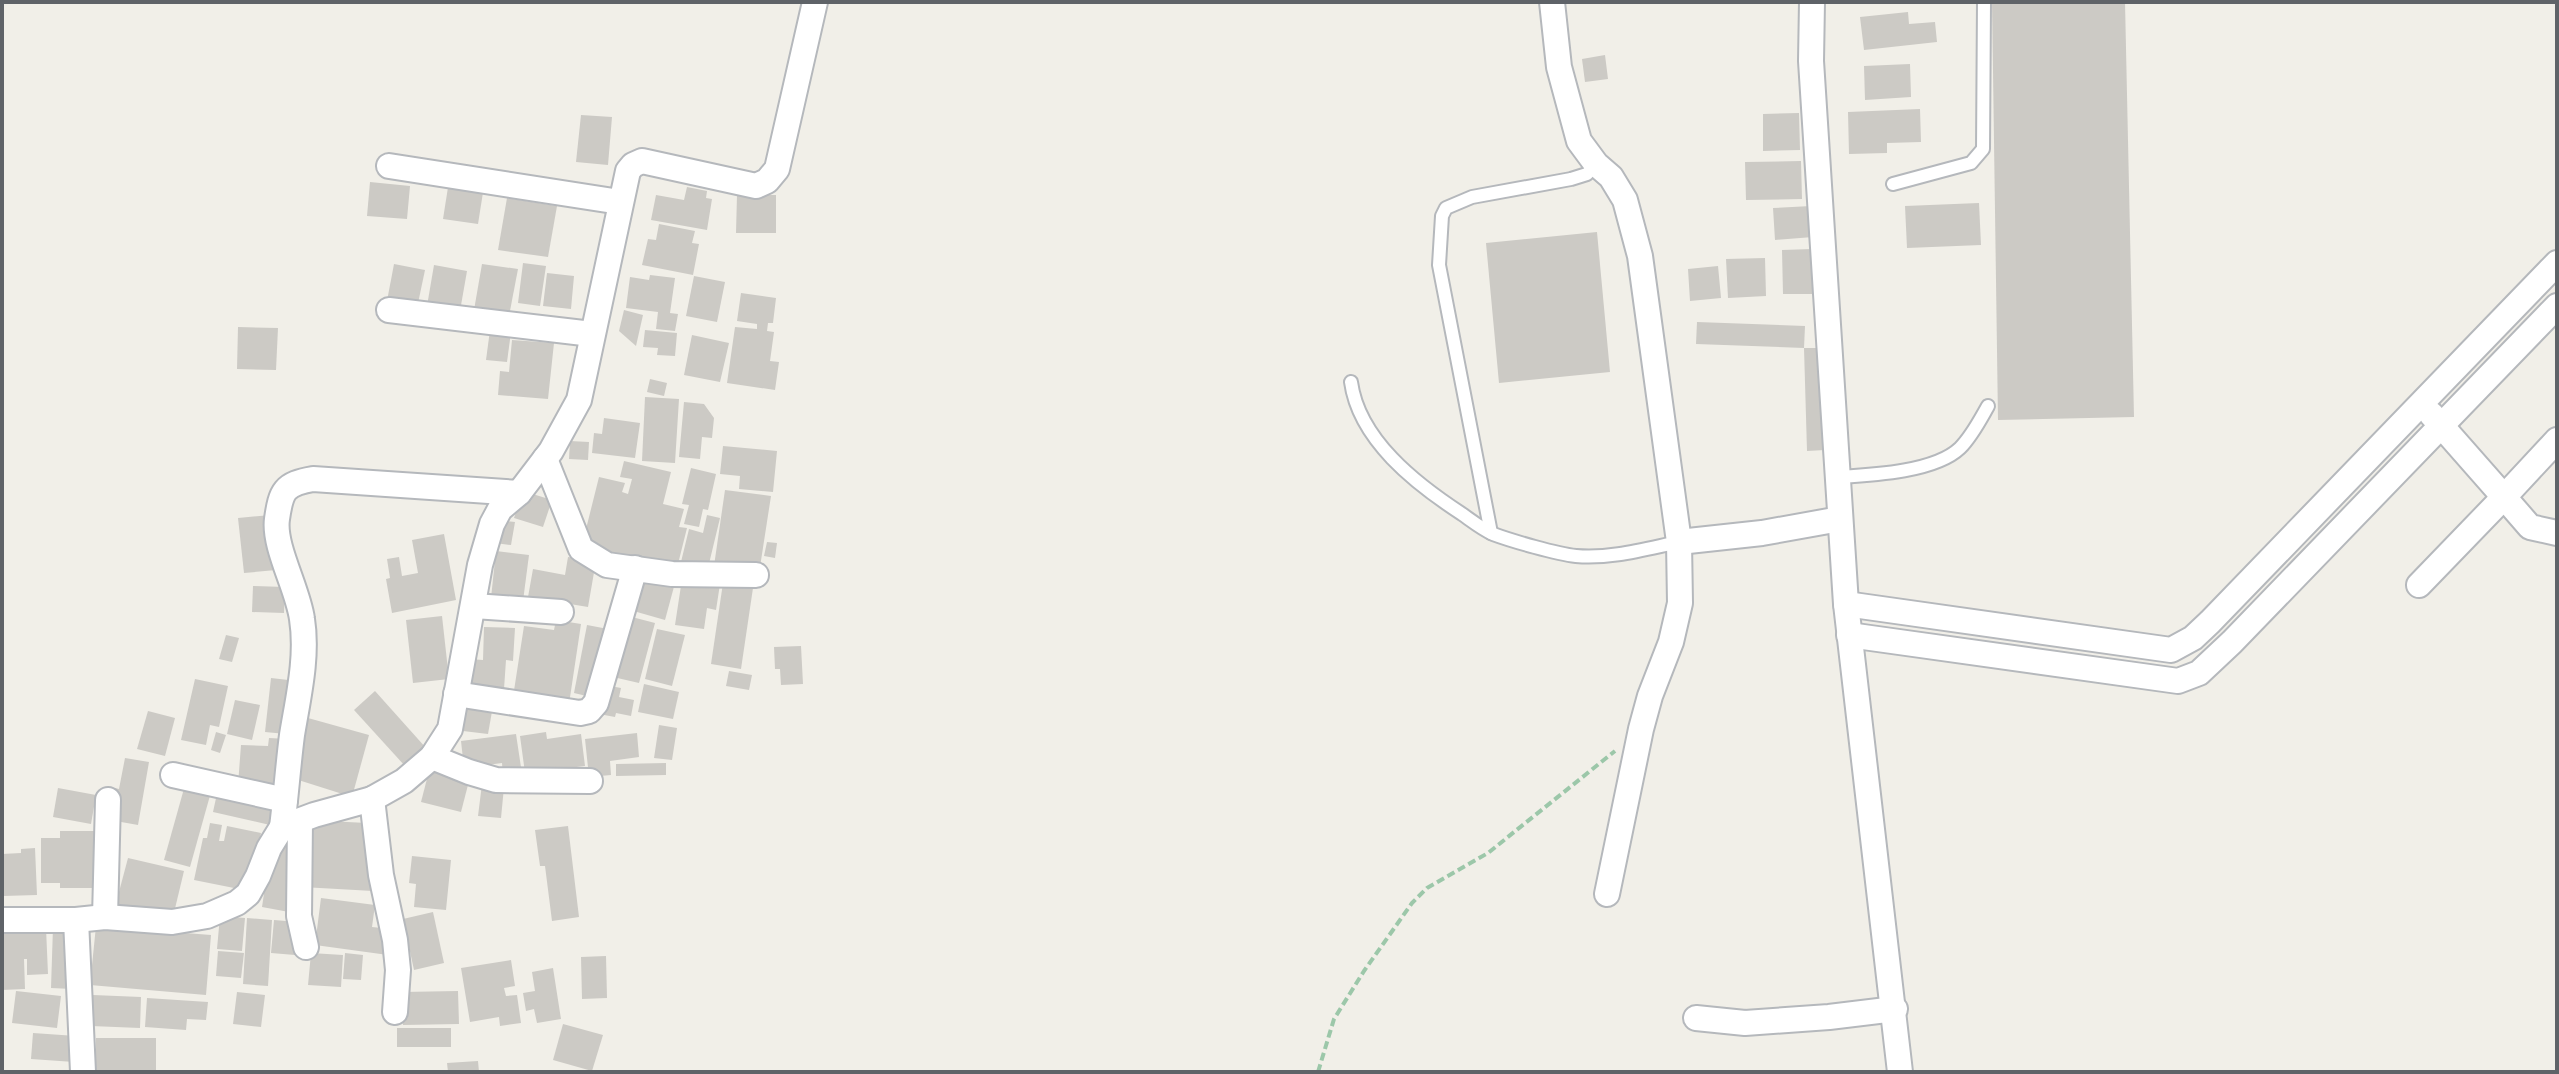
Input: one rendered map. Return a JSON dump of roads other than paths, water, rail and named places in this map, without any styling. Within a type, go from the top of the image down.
[{"type":"street","points":[[2,920],[105,917],[172,922],[207,916],[237,903],[248,894],[269,848],[291,824],[372,799],[404,781],[432,757],[450,729],[480,565],[492,524],[500,509],[519,493],[545,459],[579,400],[628,171],[642,161],[756,186],[767,181],[777,169],[815,2]]},
{"type":"street","points":[[1552,2],[1559,67],[1579,141],[1596,164],[1611,177],[1625,200],[1640,256],[1679,542],[1680,603],[1671,642],[1641,729],[1607,894]]},
{"type":"street","points":[[1812,2],[1811,61],[1846,604],[1900,1072]]},
{"type":"street","points":[[389,166],[620,202]]},
{"type":"street","points":[[1846,604],[2171,650],[2193,638],[2557,263]]},
{"type":"street","points":[[1849,635],[2178,681],[2199,673],[2557,306]]},
{"type":"street","points":[[389,310],[592,334]]},
{"type":"street","points":[[2421,404],[2530,527],[2557,533]]},
{"type":"street","points":[[2419,585],[2557,440]]},
{"type":"street","points":[[545,459],[581,549],[607,565],[672,574],[756,575]]},
{"type":"street","points":[[306,947],[299,916],[291,824],[285,800],[303,662],[302,619],[277,541],[276,523],[283,492],[289,485],[313,479],[519,493]]},
{"type":"street","points":[[1679,542],[1762,533],[1840,519]]},
{"type":"street","points":[[456,694],[580,713],[589,711],[596,703],[635,568]]},
{"type":"street","points":[[474,606],[561,612]]},
{"type":"street","points":[[1943,648],[1944,618]]},
{"type":"street","points":[[2123,673],[2126,644]]},
{"type":"street","points":[[432,757],[496,780],[590,781]]},
{"type":"street","points":[[173,775],[285,800]]},
{"type":"street","points":[[372,799],[381,875],[395,940],[398,970],[395,1012]]},
{"type":"street","points":[[105,917],[108,800]]},
{"type":"street","points":[[76,920],[83,1072]]},
{"type":"street","points":[[1696,1018],[1745,1023],[1772,1022],[1895,1009]]},
{"type":"lane","points":[[1893,184],[1971,163],[1983,149],[1984,2]]},
{"type":"lane","points":[[1491,533],[1439,265],[1442,216],[1446,208],[1472,197],[1571,179],[1587,174],[1596,164]]},
{"type":"lane","points":[[1351,382],[1353,399],[1366,425],[1394,460],[1436,498],[1491,533],[1574,556],[1606,557],[1679,542]]},
{"type":"lane","points":[[1838,477],[1933,464],[1958,449],[1976,428],[1988,406]]}]
